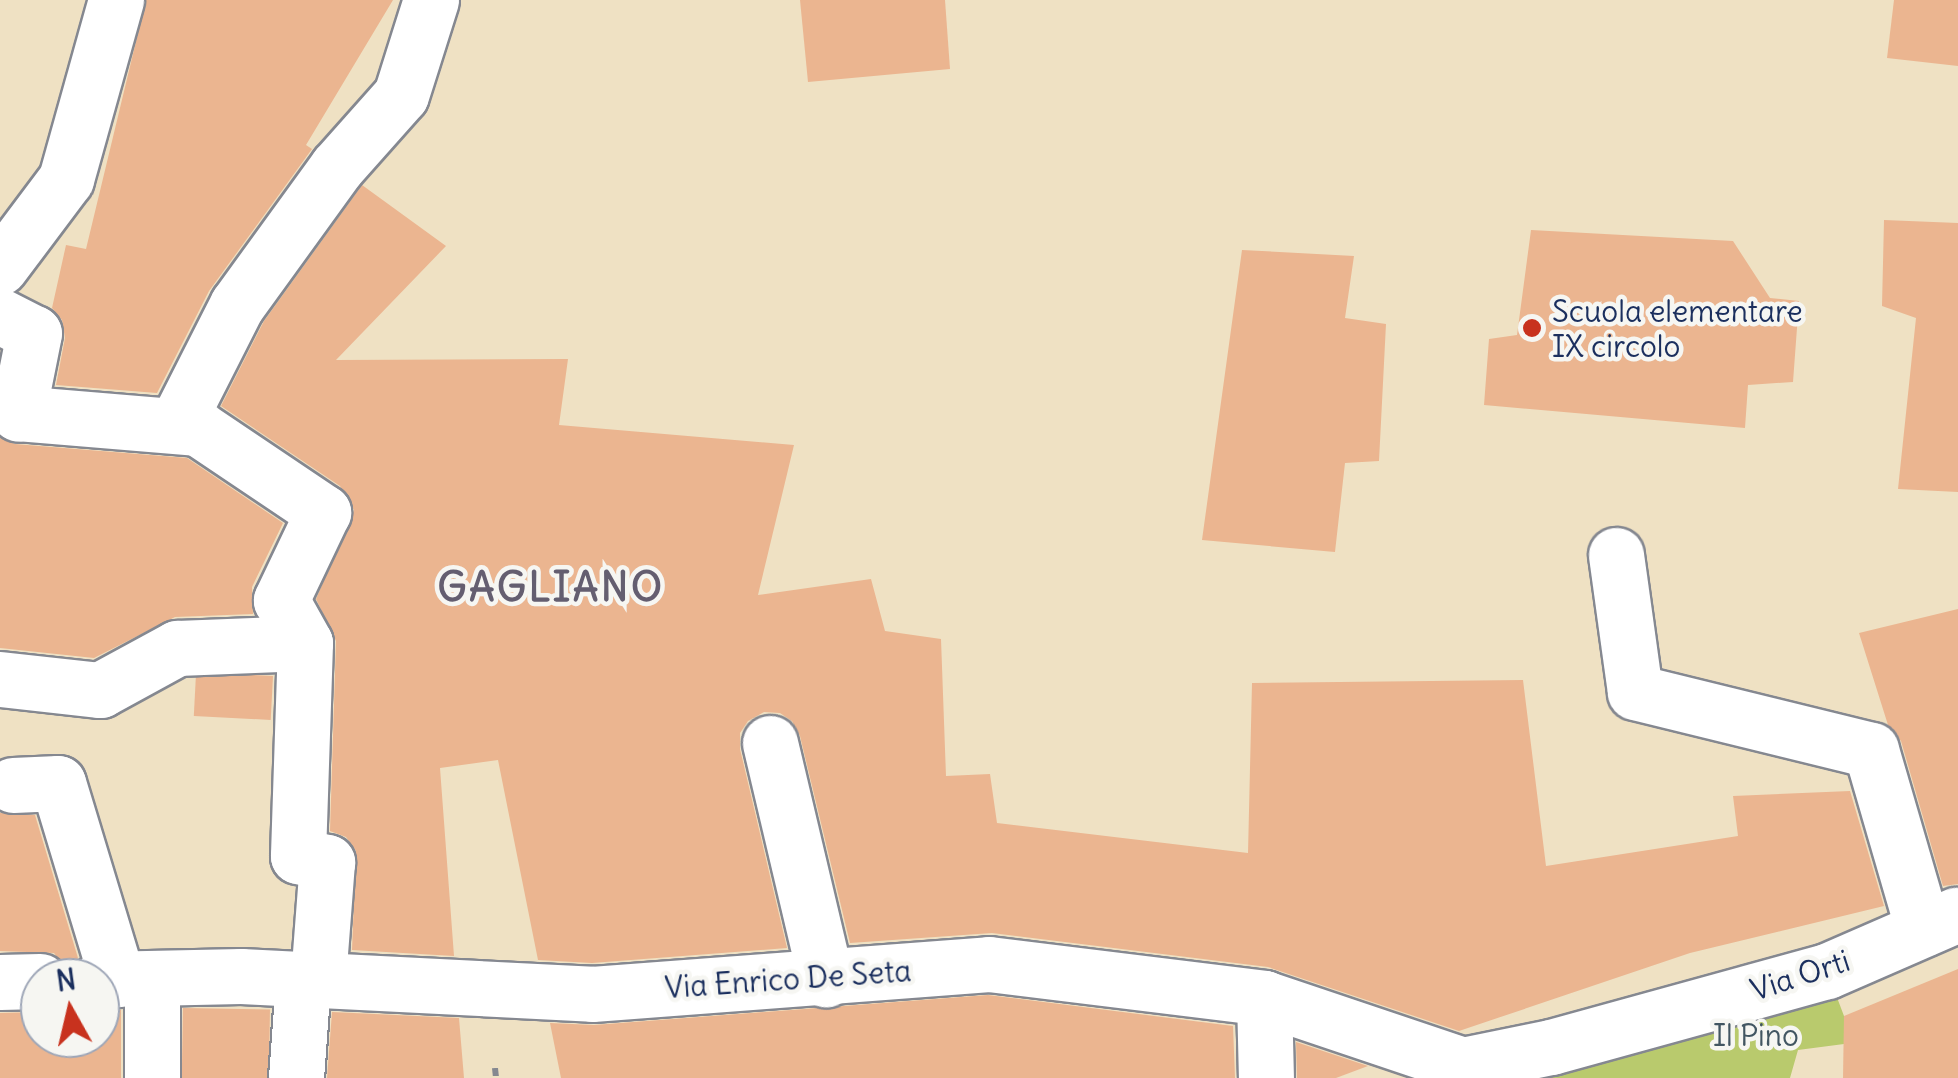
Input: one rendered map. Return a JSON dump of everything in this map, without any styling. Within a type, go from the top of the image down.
[{"type":"street","points":[[0,267],[66,179],[116,0]]},
{"type":"street","points":[[176,425],[237,305],[337,167],[401,94],[431,0]]},
{"type":"street","points":[[0,316],[34,334],[18,414],[198,428],[323,512],[281,600],[305,642],[298,856],[327,862],[296,1078]]},
{"type":"street","points":[[1616,555],[1636,692],[1871,750],[1941,922]]},
{"type":"street","points":[[0,648],[0,676],[100,690],[176,648],[305,642]]},
{"type":"street","points":[[770,743],[826,979]]},
{"type":"street","points":[[12,785],[58,783],[152,1078]]},
{"type":"street","name":"Via Orti","points":[[1472,1072],[1827,971],[1941,922]]},
{"type":"street","name":"Via Enrico De Seta","points":[[123,979],[311,981],[592,994],[989,964],[1264,998],[1472,1072]]},
{"type":"street","points":[[1264,998],[1266,1078]]},
{"type":"path","points":[[496,1068],[496,1078]]},
{"type":"green space","name":"Il Pino","points":[[1827,971],[1844,1016],[1844,1044],[1798,1050],[1790,1078],[1482,1078]]},
{"type":"building","points":[[146,0],[393,0],[306,145],[312,149],[209,291],[157,393],[56,385],[65,338],[62,320],[52,308],[66,245],[86,249]]},
{"type":"building","points":[[800,0],[945,0],[950,69],[808,82]]},
{"type":"building","points":[[1894,0],[1958,0],[1958,66],[1887,58]]},
{"type":"building","points":[[362,185],[446,246],[336,360],[568,359],[559,425],[794,445],[758,595],[871,579],[885,631],[941,639],[946,776],[990,774],[997,823],[1248,853],[1252,683],[1523,680],[1546,866],[1738,836],[1733,796],[1850,791],[1884,906],[1690,953],[1459,1031],[1268,967],[992,933],[850,943],[800,736],[792,721],[780,713],[764,712],[748,721],[740,733],[740,749],[787,948],[592,963],[538,960],[498,760],[440,768],[454,956],[352,950],[356,851],[346,837],[330,831],[336,641],[316,599],[354,510],[340,486],[221,406],[264,321]]},
{"type":"building","points":[[1884,220],[1958,223],[1958,492],[1898,489],[1916,318],[1882,306]]},
{"type":"building","points":[[1531,230],[1733,241],[1770,298],[1799,301],[1793,382],[1748,385],[1745,428],[1484,405],[1489,339],[1517,335]]},
{"type":"building","points":[[1242,250],[1354,256],[1345,318],[1386,324],[1379,461],[1345,463],[1335,552],[1202,540]]},
{"type":"building","points":[[0,438],[15,444],[187,458],[283,523],[252,587],[253,614],[175,617],[94,658],[0,648]]},
{"type":"building","points":[[1958,609],[1958,884],[1943,886],[1901,741],[1888,725],[1859,633]]},
{"type":"building","points":[[196,672],[273,676],[271,720],[194,716]]},
{"type":"building","points":[[0,813],[35,815],[78,958],[0,951]]},
{"type":"building","points":[[1958,969],[1958,1078],[1843,1078],[1844,1016]]},
{"type":"building","points":[[988,995],[1233,1026],[1235,1078],[561,1078],[550,1023],[594,1025]]},
{"type":"building","points":[[183,1008],[270,1010],[269,1078],[182,1078]]},
{"type":"building","points":[[121,1010],[121,1078],[0,1078],[0,1013],[20,1012],[20,1058],[120,1058]]},
{"type":"building","points":[[332,1012],[459,1018],[464,1078],[327,1078]]},
{"type":"building","points":[[1296,1042],[1368,1066],[1336,1078],[1297,1078]]},
{"type":"place","name":"Scuola elementare IX circolo","points":[[1532,328]]},
{"type":"district","name":"GAGLIANO","points":[[551,587]]}]
